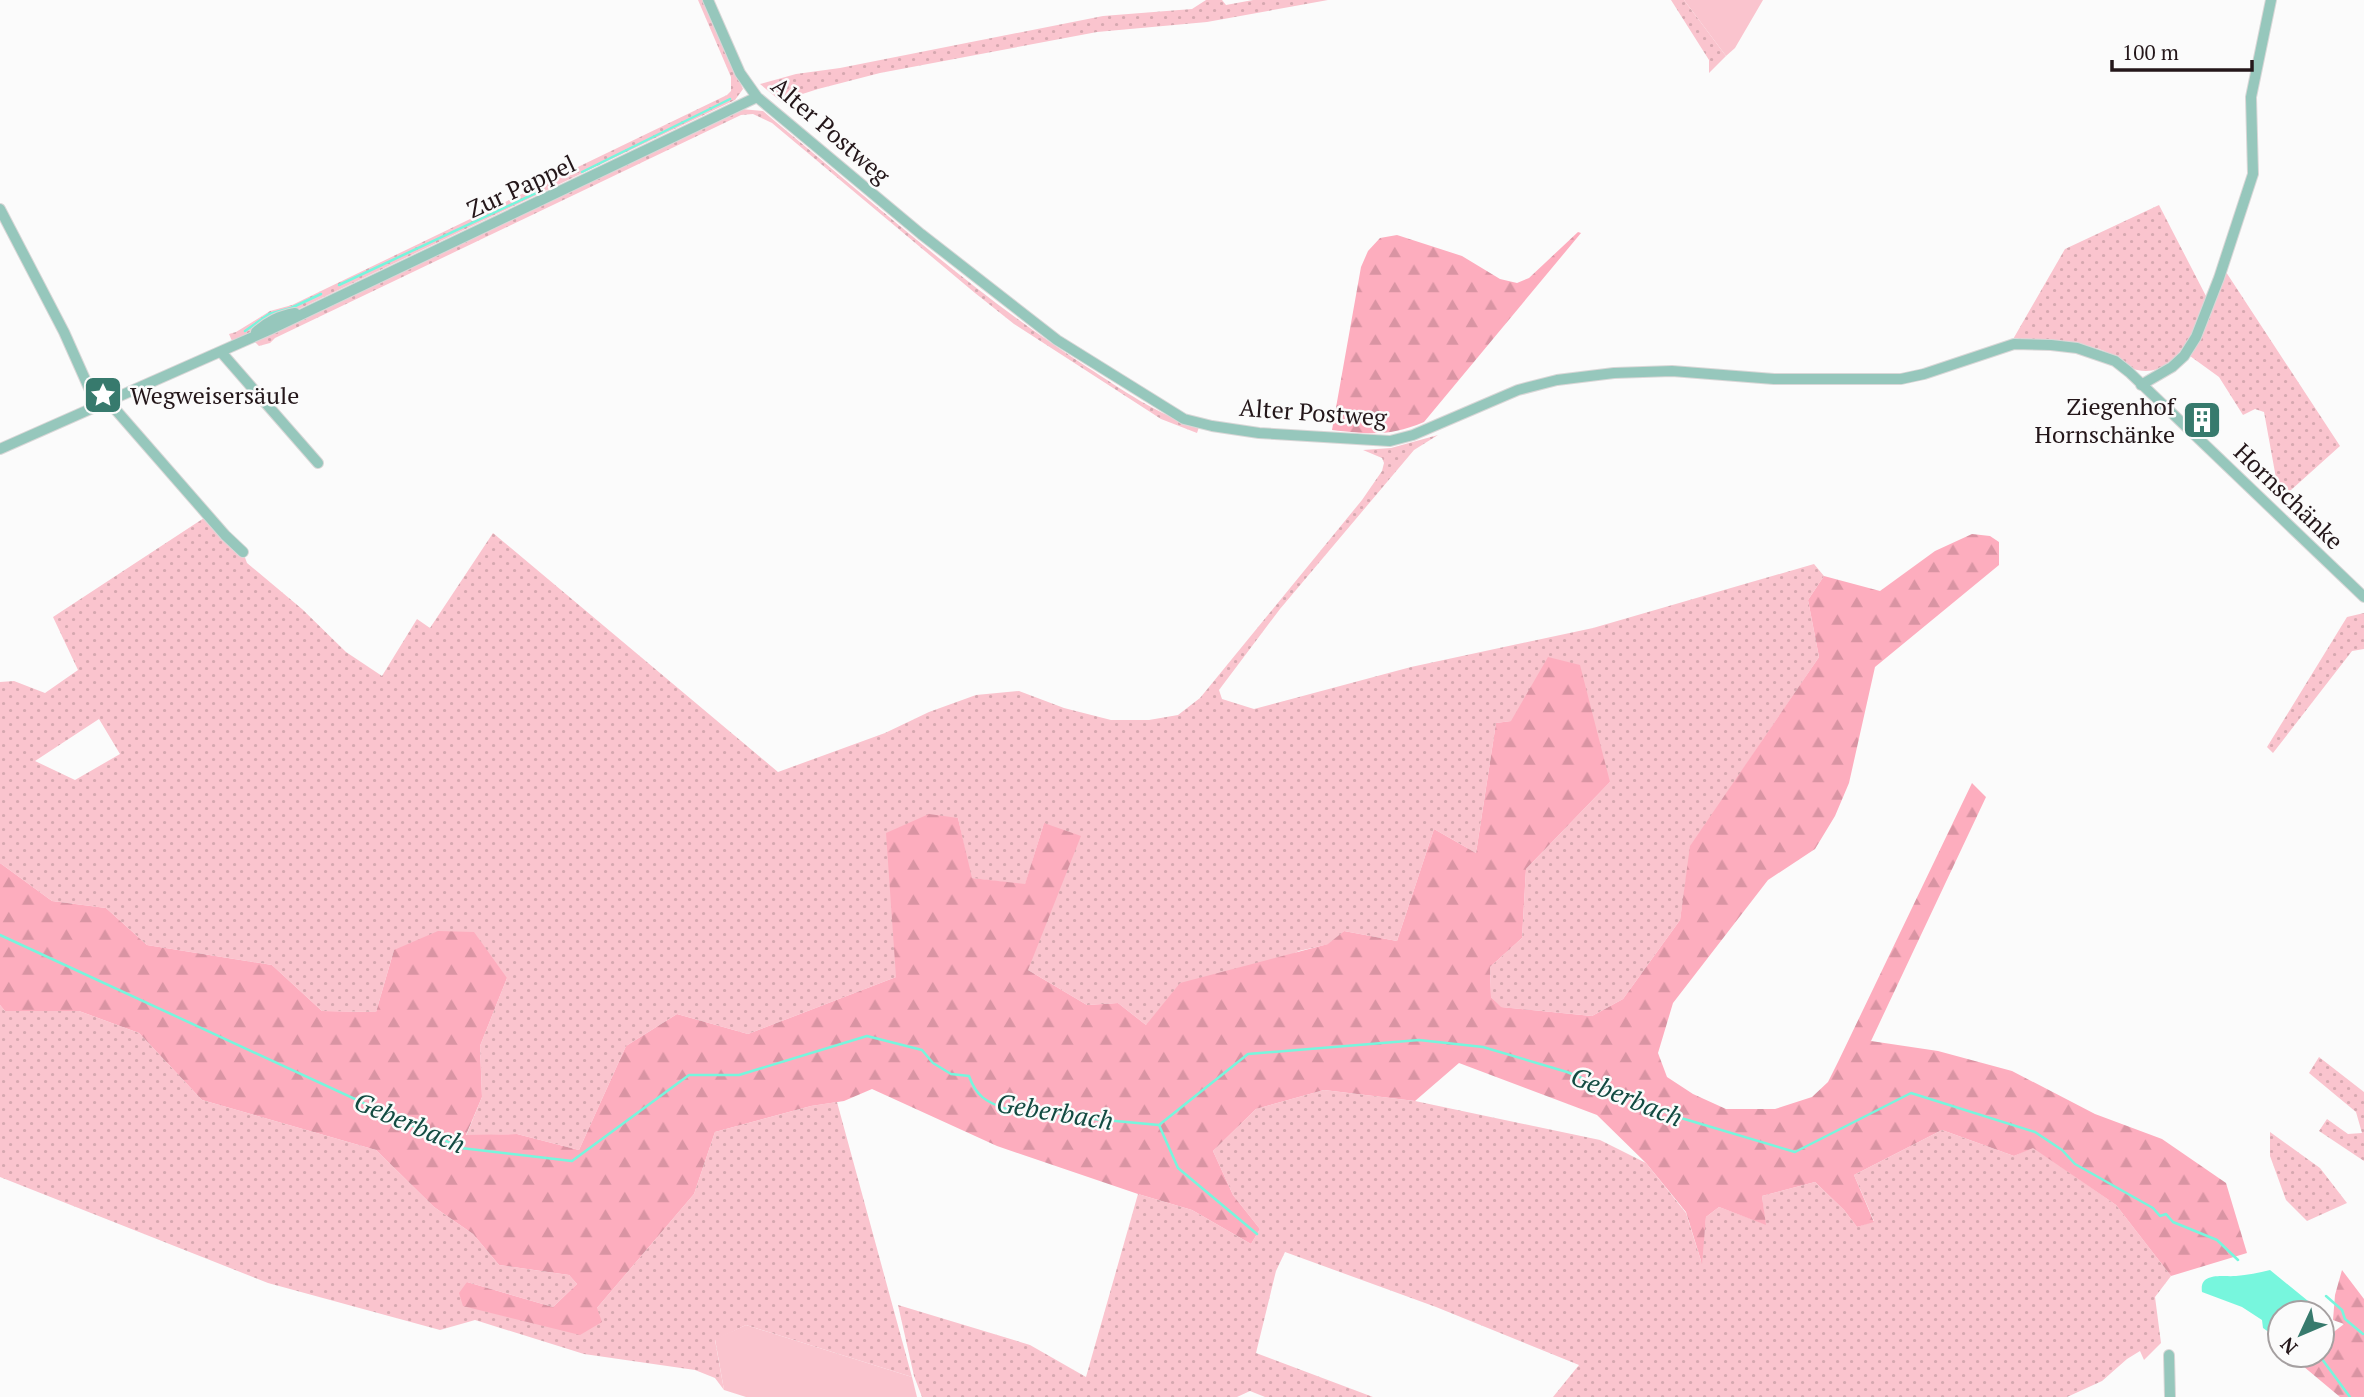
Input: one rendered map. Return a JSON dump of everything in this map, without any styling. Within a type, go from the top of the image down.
[{"type":"street","name":"Alter Postweg","points":[[708,0],[740,73],[757,97],[921,234],[1058,340],[1184,419],[1259,433],[1390,441],[1413,435],[1518,390],[1557,380],[1635,371],[1672,371],[1774,379],[1901,379],[2014,344],[2051,345],[2100,355],[2115,361],[2141,385]]},
{"type":"street","points":[[2141,385],[2184,356],[2196,337],[2219,278],[2253,174],[2251,97],[2270,0]]},
{"type":"street","name":"Zur Pappel","points":[[0,449],[221,352],[757,97]]},
{"type":"street","points":[[0,209],[64,332],[97,406]]},
{"type":"street","points":[[221,352],[318,463]]},
{"type":"street","name":"Hornschänke","points":[[2141,385],[2364,597]]},
{"type":"street","points":[[108,401],[225,536],[243,552]]},
{"type":"street","points":[[2169,1355],[2170,1397]]},
{"type":"shaded area","points":[[698,0],[703,0],[743,89],[735,100],[232,341],[229,334],[270,311],[292,305],[727,95],[731,91],[731,77]]},
{"type":"shaded area","points":[[1206,0],[1222,0],[1226,5],[1253,0],[1328,0],[1207,22],[1097,32],[880,73],[818,89],[783,103],[760,84],[796,74],[840,68],[1103,16],[1192,9]]},
{"type":"shaded area","points":[[1671,0],[1684,0],[1726,56],[1709,73],[1709,60]]},
{"type":"shaded area","points":[[1684,0],[1763,0],[1735,48],[1726,56]]},
{"type":"shaded area","points":[[741,109],[763,111],[925,247],[1045,339],[1141,401],[1169,416],[1199,427],[1197,433],[1161,419],[1014,324],[772,123],[753,114],[741,115],[275,338],[270,343],[259,346],[253,340]]},
{"type":"shaded area","points":[[2159,205],[2207,298],[2191,335],[2174,359],[2151,371],[2137,370],[2104,351],[2088,346],[2012,341],[2065,249]]},
{"type":"shaded area","points":[[2226,272],[2340,446],[2280,500],[2264,412],[2255,409],[2243,415],[2219,377],[2190,356],[2201,339]]},
{"type":"shaded area","points":[[1438,435],[1414,450],[1280,609],[1219,690],[1222,699],[1254,709],[1411,667],[1593,628],[1814,564],[1824,576],[1808,600],[1819,657],[1691,846],[1680,920],[1623,999],[1592,1016],[1500,1007],[1491,997],[1490,967],[1522,938],[1526,869],[1610,782],[1511,721],[1496,723],[1476,853],[1434,829],[1397,941],[1344,931],[1329,944],[1299,951],[1146,1025],[1118,1003],[1087,1005],[1028,970],[1044,823],[1025,885],[971,878],[958,818],[896,977],[748,1034],[677,1014],[626,1046],[579,1150],[517,1134],[466,1136],[482,1097],[480,1046],[507,978],[394,950],[376,1012],[322,1011],[272,965],[147,945],[106,908],[52,901],[0,863],[0,682],[14,681],[45,693],[78,670],[53,617],[204,518],[243,552],[247,563],[302,609],[346,652],[382,676],[417,619],[430,628],[493,533],[778,772],[885,733],[929,712],[976,695],[1019,691],[1064,708],[1111,720],[1149,720],[1178,715],[1200,698],[1362,500],[1382,471],[1384,463],[1382,458],[1363,450],[1391,448]],"holes":[[[99,719],[120,754],[75,780],[35,761]]]},
{"type":"shaded area","points":[[2364,613],[2364,649],[2352,651],[2273,753],[2267,747],[2347,617]]},
{"type":"shaded area","points":[[0,1005],[5,1011],[79,1011],[139,1033],[202,1100],[376,1150],[434,1207],[473,1234],[499,1265],[569,1275],[577,1284],[553,1307],[467,1282],[463,1306],[597,1308],[694,1194],[715,1132],[811,1106],[837,1102],[912,1377],[746,1325],[715,1340],[724,1390],[715,1378],[695,1370],[584,1354],[475,1320],[440,1330],[268,1283],[0,1177]]},
{"type":"shaded area","points":[[2319,1057],[2364,1092],[2364,1161],[2319,1131],[2327,1119],[2348,1134],[2362,1133],[2356,1112],[2309,1073]]},
{"type":"shaded area","points":[[1324,1090],[1415,1101],[1600,1140],[1646,1163],[1686,1213],[1701,1261],[1706,1217],[1719,1207],[1765,1224],[1762,1196],[1815,1182],[1857,1227],[1874,1221],[1854,1175],[1942,1130],[2014,1156],[2033,1147],[2116,1205],[2171,1276],[2155,1297],[2161,1343],[2144,1360],[2140,1351],[2102,1381],[2067,1397],[1553,1397],[1579,1365],[1436,1307],[1285,1252],[1276,1271],[1256,1353],[1373,1397],[1265,1397],[1250,1391],[1237,1397],[922,1397],[914,1376],[898,1305],[1030,1345],[1086,1377],[1138,1194],[1192,1210],[1251,1244],[1260,1229],[1233,1195],[1213,1151],[1256,1109]]},
{"type":"shaded area","points":[[2270,1132],[2320,1168],[2347,1203],[2307,1221],[2286,1200],[2270,1156]]},
{"type":"shaded area","points":[[2270,1270],[2306,1299],[2266,1299],[2266,1330],[2262,1320],[2242,1307],[2202,1292],[2204,1281],[2208,1278]]},
{"type":"shaded area","points":[[746,1325],[912,1377],[917,1397],[746,1397],[724,1390],[715,1339]]},
{"type":"green space","points":[[1578,232],[1581,233],[1424,422],[1379,433],[1332,430],[1361,267],[1368,251],[1380,238],[1397,235],[1462,256],[1500,279],[1517,283],[1529,278]]},
{"type":"green space","points":[[1972,534],[1990,536],[1999,542],[1999,565],[1875,667],[1849,783],[1835,816],[1815,849],[1768,880],[1673,1003],[1658,1053],[1667,1077],[1693,1094],[1726,1109],[1775,1109],[1812,1097],[1828,1082],[1972,783],[1986,797],[1871,1041],[1938,1051],[2012,1071],[2095,1114],[2162,1139],[2226,1183],[2247,1253],[2171,1276],[2116,1205],[2033,1148],[2014,1156],[1942,1130],[1854,1175],[1874,1222],[1857,1227],[1815,1182],[1762,1196],[1766,1225],[1719,1207],[1706,1217],[1702,1264],[1686,1212],[1646,1163],[1597,1115],[1459,1063],[1415,1101],[1324,1090],[1256,1109],[1213,1151],[1233,1195],[1260,1229],[1251,1244],[1192,1210],[997,1146],[872,1089],[844,1101],[811,1106],[715,1132],[694,1194],[597,1308],[602,1322],[580,1335],[463,1306],[459,1293],[467,1282],[553,1307],[577,1284],[569,1275],[499,1265],[473,1234],[434,1207],[376,1150],[202,1100],[139,1033],[79,1011],[5,1011],[0,1005],[0,863],[52,901],[106,908],[147,945],[272,965],[322,1011],[376,1012],[394,950],[438,931],[474,932],[507,978],[480,1046],[482,1097],[466,1135],[517,1134],[579,1150],[626,1046],[677,1014],[748,1034],[896,977],[886,833],[929,814],[958,818],[972,878],[1025,884],[1044,823],[1081,836],[1028,970],[1087,1005],[1118,1003],[1146,1025],[1180,983],[1328,944],[1344,931],[1397,941],[1434,829],[1476,853],[1496,723],[1511,721],[1548,657],[1580,665],[1610,782],[1526,869],[1522,938],[1490,967],[1491,997],[1501,1007],[1592,1016],[1623,999],[1680,920],[1690,846],[1819,657],[1808,600],[1824,576],[1880,591],[1935,551]]},
{"type":"green space","points":[[2342,1270],[2364,1299],[2364,1397],[2340,1397],[2307,1369],[2336,1369],[2336,1330],[2344,1324],[2336,1321],[2335,1295]]},
{"type":"waterway","points":[[582,172],[730,99]]},
{"type":"waterway","points":[[339,285],[538,192]]},
{"type":"waterway","points":[[245,331],[269,314],[291,308],[321,294]]},
{"type":"waterway","name":"Geberbach","points":[[0,935],[461,1148],[572,1161],[689,1075],[739,1075],[867,1036],[922,1050],[933,1063],[951,1074],[969,1076],[975,1089],[983,1097],[1006,1109],[1021,1102],[1072,1117],[1159,1125],[1248,1054],[1419,1040],[1483,1047],[1567,1072],[1681,1118],[1795,1152],[1911,1093],[2035,1132],[2062,1150],[2075,1164],[2153,1208],[2160,1216],[2166,1214],[2173,1222],[2217,1240],[2238,1260]]},
{"type":"waterway","points":[[1159,1125],[1178,1168],[1257,1234]]},
{"type":"waterway","points":[[2326,1296],[2342,1310],[2345,1319],[2363,1334]]},
{"type":"waterway","name":"Geberbach","points":[[2329,1369],[2350,1397]]},
{"type":"place","name":"Wegweisersäule","points":[[103,395]]},
{"type":"place","name":"Ziegenhof Hornschänke","points":[[2202,420]]}]
